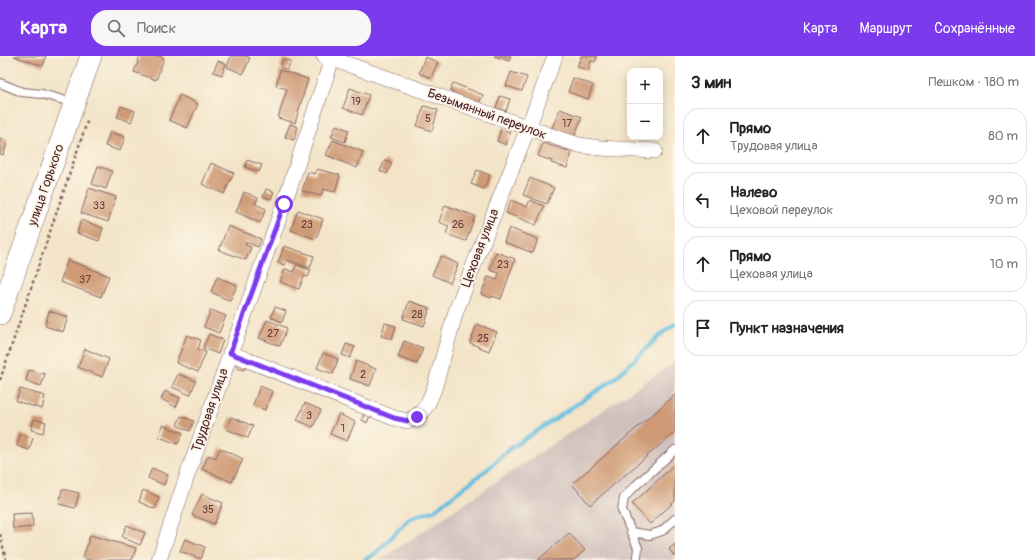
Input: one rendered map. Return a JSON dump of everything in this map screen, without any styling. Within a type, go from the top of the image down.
[{"type":"main road","name":"улица Горького","points":[[0,314],[82,110],[91,56]]},
{"type":"street","name":"Цеховая улица","points":[[230,353],[394,418],[408,421],[417,417],[428,403],[434,388],[456,311],[555,56]]},
{"type":"street","name":"Безымянный переулок","points":[[330,57],[579,145],[600,148],[655,151]]},
{"type":"street","name":"Трудовая улица","points":[[159,560],[230,353],[284,204],[330,57]]},
{"type":"lane","points":[[0,83],[22,92],[42,94],[82,110]]},
{"type":"lane","points":[[636,559],[638,548],[622,510],[624,498],[675,450]]},
{"type":"lane","points":[[631,532],[650,535],[662,531],[675,519]]},
{"type":"path","points":[[0,380],[82,110]]},
{"type":"path","points":[[0,534],[6,560]]},
{"type":"shaded area","points":[[675,362],[675,560],[380,560]]},
{"type":"building","points":[[14,56],[46,56],[43,66]]},
{"type":"building","points":[[140,56],[159,56],[164,58],[156,80],[134,72]]},
{"type":"building","points":[[231,56],[246,56],[250,58],[243,74],[227,67]]},
{"type":"building","points":[[494,56],[511,56],[509,61]]},
{"type":"building","points":[[581,56],[597,56],[595,62],[591,61],[588,70],[577,67]]},
{"type":"building","points":[[425,57],[438,62],[431,78],[419,73]]},
{"type":"building","points":[[283,59],[291,61],[287,70],[280,67]]},
{"type":"building","points":[[218,61],[226,64],[222,75],[213,72]]},
{"type":"building","points":[[280,70],[308,79],[295,123],[278,118],[287,89],[276,86]]},
{"type":"building","points":[[511,72],[527,77],[522,91],[506,86]]},
{"type":"building","points":[[573,78],[593,85],[588,99],[568,92]]},
{"type":"building","points":[[453,83],[483,95],[479,103],[450,92]]},
{"type":"building","points":[[350,88],[369,95],[362,115],[343,108]]},
{"type":"building","points":[[180,95],[198,104],[187,128],[169,120]]},
{"type":"building","points":[[500,96],[510,99],[506,111],[496,108]]},
{"type":"building","points":[[121,106],[135,111],[131,122],[117,117]]},
{"type":"building","points":[[424,106],[438,110],[432,131],[417,126]]},
{"type":"building","points":[[560,109],[582,117],[574,137],[552,128]]},
{"type":"building","points":[[290,124],[298,127],[294,140],[285,137]]},
{"type":"building","points":[[336,125],[349,130],[345,142],[331,137]]},
{"type":"building","points":[[501,129],[510,132],[506,145],[497,141]]},
{"type":"building","points":[[110,132],[125,137],[120,151],[105,146]]},
{"type":"building","points":[[0,138],[8,141],[3,155],[0,154]]},
{"type":"building","points":[[333,140],[363,152],[357,168],[326,155]]},
{"type":"building","points":[[543,143],[572,152],[567,168],[551,163],[552,161],[538,156]]},
{"type":"building","points":[[247,160],[262,165],[259,172],[245,167]]},
{"type":"building","points":[[385,160],[392,163],[387,174],[380,171]]},
{"type":"building","points":[[211,163],[234,173],[224,194],[202,184]]},
{"type":"building","points":[[98,166],[112,171],[106,189],[92,184]]},
{"type":"building","points":[[317,169],[340,175],[335,192],[323,189],[321,196],[302,191],[308,172],[315,174]]},
{"type":"building","points":[[477,170],[490,175],[484,189],[471,184]]},
{"type":"building","points":[[530,178],[554,188],[547,204],[523,195]]},
{"type":"building","points":[[89,188],[116,197],[108,222],[81,213]]},
{"type":"building","points":[[266,189],[274,192],[271,199],[263,196]]},
{"type":"building","points":[[244,192],[258,198],[255,204],[266,209],[260,223],[236,212]]},
{"type":"building","points":[[511,200],[527,207],[530,200],[544,206],[536,225],[506,213]]},
{"type":"building","points":[[445,205],[475,216],[466,241],[446,234],[449,226],[439,222]]},
{"type":"building","points":[[298,210],[323,219],[316,239],[291,230]]},
{"type":"building","points":[[81,220],[103,228],[99,241],[77,233]]},
{"type":"building","points":[[228,226],[261,239],[258,247],[246,242],[245,245],[251,247],[246,260],[219,250]]},
{"type":"building","points":[[509,228],[538,239],[533,253],[504,242]]},
{"type":"building","points":[[284,246],[314,256],[310,268],[287,260],[285,265],[278,263]]},
{"type":"building","points":[[496,252],[515,259],[501,299],[492,296],[491,298],[481,294],[488,277],[497,280],[499,273],[490,270]]},
{"type":"building","points":[[441,256],[458,264],[450,283],[432,275]]},
{"type":"building","points":[[68,260],[109,276],[101,297],[60,282]]},
{"type":"building","points":[[296,265],[311,270],[308,277],[304,276],[299,289],[280,282],[285,269],[294,272]]},
{"type":"building","points":[[217,277],[237,285],[230,301],[211,292]]},
{"type":"building","points":[[409,301],[430,308],[424,326],[403,319]]},
{"type":"building","points":[[275,307],[286,311],[282,322],[271,317]]},
{"type":"building","points":[[211,310],[226,316],[219,333],[204,327]]},
{"type":"building","points":[[49,311],[68,317],[63,332],[45,326]]},
{"type":"building","points":[[267,320],[287,328],[280,346],[259,338]]},
{"type":"building","points":[[385,323],[396,326],[392,339],[381,336]]},
{"type":"building","points":[[477,324],[497,332],[489,351],[470,343]]},
{"type":"building","points":[[209,334],[223,340],[218,354],[203,348]]},
{"type":"building","points":[[187,335],[201,340],[198,349],[206,352],[198,372],[176,363]]},
{"type":"building","points":[[404,341],[423,348],[417,364],[398,357]]},
{"type":"building","points":[[346,344],[355,347],[350,358],[342,355]]},
{"type":"building","points":[[85,349],[109,359],[102,377],[78,367]]},
{"type":"building","points":[[323,353],[338,359],[333,374],[317,368]]},
{"type":"building","points":[[356,361],[376,369],[370,386],[350,379]]},
{"type":"building","points":[[239,362],[246,364],[244,370],[237,368]]},
{"type":"building","points":[[29,370],[45,374],[41,386],[26,381]]},
{"type":"building","points":[[178,374],[196,381],[190,395],[172,387]]},
{"type":"building","points":[[260,386],[272,391],[265,410],[253,405]]},
{"type":"building","points":[[20,389],[45,396],[42,409],[16,401]]},
{"type":"building","points":[[165,391],[180,398],[176,407],[161,399]]},
{"type":"building","points":[[675,395],[675,432],[590,505],[572,484]]},
{"type":"building","points":[[305,403],[321,410],[313,427],[297,420]]},
{"type":"building","points":[[339,414],[355,422],[347,441],[330,434]]},
{"type":"building","points":[[364,414],[370,416],[367,423],[362,420]]},
{"type":"building","points":[[181,416],[194,421],[190,431],[177,425]]},
{"type":"building","points":[[231,417],[253,426],[248,438],[226,429]]},
{"type":"building","points":[[34,419],[46,422],[43,433],[31,430]]},
{"type":"building","points":[[163,425],[183,433],[178,444],[159,437]]},
{"type":"building","points":[[20,434],[33,438],[29,450],[17,446]]},
{"type":"building","points":[[220,448],[243,459],[232,482],[202,469],[209,455],[216,458]]},
{"type":"building","points":[[675,464],[675,501],[650,524],[632,504]]},
{"type":"building","points":[[152,468],[168,475],[164,485],[148,478]]},
{"type":"building","points":[[62,489],[79,493],[75,508],[59,504]]},
{"type":"building","points":[[143,490],[159,497],[155,509],[139,502]]},
{"type":"building","points":[[202,494],[223,503],[214,524],[192,515]]},
{"type":"building","points":[[32,513],[33,527],[13,529],[12,514]]},
{"type":"building","points":[[127,525],[145,533],[140,545],[122,537]]},
{"type":"building","points":[[569,533],[585,550],[574,560],[538,560]]},
{"type":"building","points":[[90,535],[136,548],[132,560],[91,560],[83,558]]},
{"type":"building","points":[[185,539],[205,547],[201,559],[180,551]]},
{"type":"building","points":[[675,544],[675,557],[669,549]]},
{"type":"waterway","points":[[365,560],[377,552],[410,518],[433,511],[489,468],[508,450],[613,380],[665,331],[675,324]]},
{"type":"route","points":[[284,204],[230,353],[394,418],[408,421],[417,417]]}]
